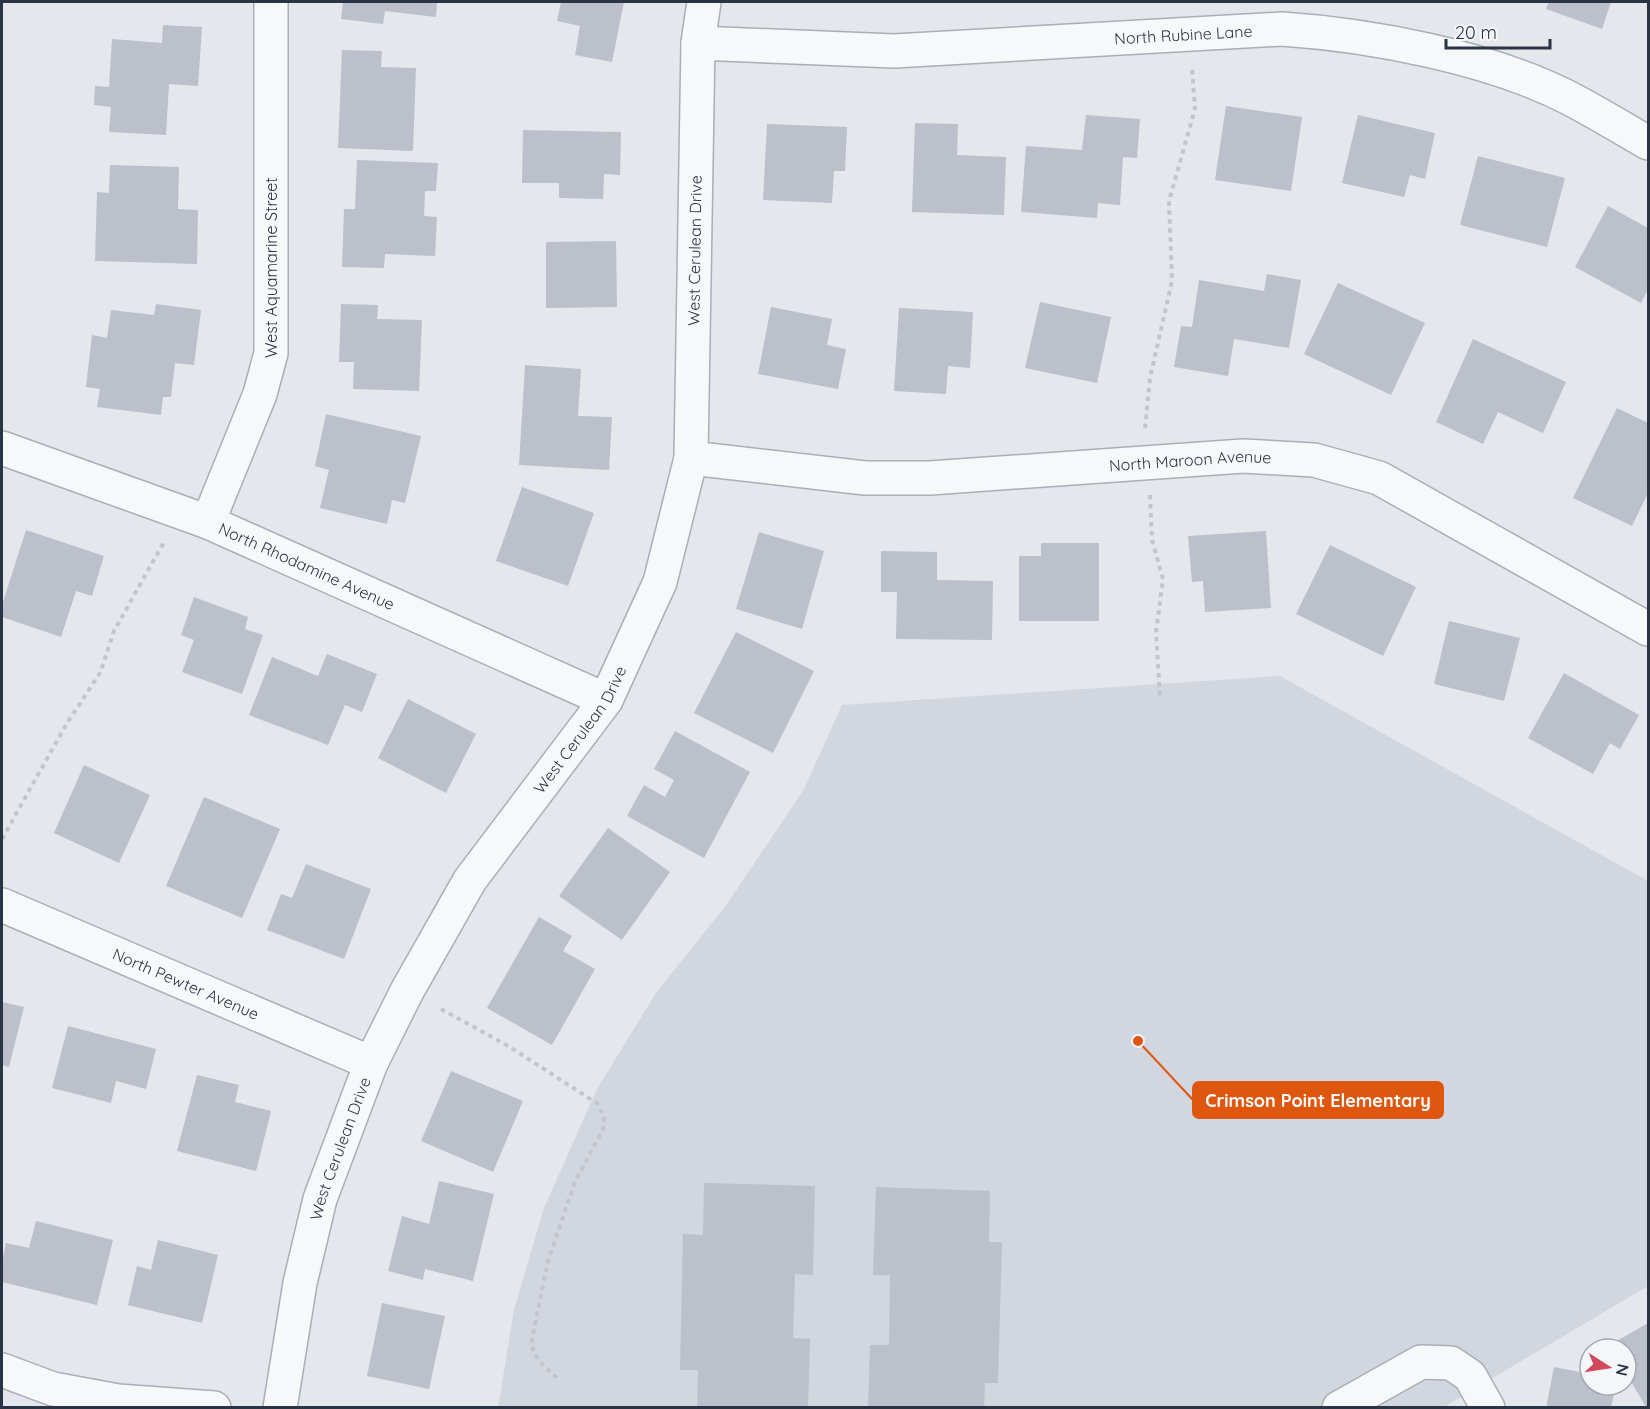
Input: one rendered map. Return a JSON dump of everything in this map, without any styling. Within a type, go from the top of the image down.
[{"type":"street","name":"West Aquamarine Street","points":[[208,522],[260,394],[271,352],[272,2]]},
{"type":"street","name":"West Cerulean Drive","points":[[280,1407],[300,1283],[321,1199],[370,1063],[407,991],[470,880],[606,700],[660,582],[691,458],[698,43],[704,2]]},
{"type":"street","name":"North Rubine Lane","points":[[698,43],[894,51],[1282,29],[1344,33],[1493,67],[1568,97],[1648,143]]},
{"type":"street","name":"North Rhodamine Avenue","points":[[2,448],[208,522],[606,700]]},
{"type":"street","name":"North Maroon Avenue","points":[[691,458],[865,478],[930,478],[1243,456],[1314,460],[1379,478],[1648,629]]},
{"type":"street","name":"North Pewter Avenue","points":[[2,905],[370,1063]]},
{"type":"street","points":[[1339,1407],[1421,1362],[1451,1363],[1470,1376],[1488,1407]]},
{"type":"street","points":[[2,1370],[53,1389],[118,1401],[214,1407]]},
{"type":"path","points":[[1145,428],[1150,378],[1172,281],[1169,201],[1196,109],[1192,64],[1194,33]]},
{"type":"path","points":[[1150,491],[1152,540],[1164,579],[1156,632],[1160,697]]},
{"type":"path","points":[[2,839],[67,723],[100,673],[114,631],[165,539]]},
{"type":"path","points":[[441,1009],[510,1047],[598,1104],[604,1118],[603,1129],[575,1182],[548,1261],[531,1344],[538,1360],[558,1379]]},
{"type":"shaded area","points":[[1280,676],[1648,881],[1648,1286],[1444,1407],[498,1408],[514,1310],[544,1208],[597,1089],[656,993],[727,904],[804,789],[842,705]]},
{"type":"building","points":[[343,2],[437,2],[436,17],[385,11],[383,24],[341,19]]},
{"type":"building","points":[[561,2],[624,2],[612,62],[575,55],[580,26],[557,21]]},
{"type":"building","points":[[1549,2],[1611,2],[1602,29],[1546,9]]},
{"type":"building","points":[[163,25],[202,27],[198,86],[169,84],[166,135],[109,132],[111,107],[94,105],[95,86],[109,87],[112,39],[162,43]]},
{"type":"building","points":[[342,50],[382,51],[381,67],[416,68],[413,151],[338,148]]},
{"type":"building","points":[[1226,106],[1302,117],[1291,191],[1215,180]]},
{"type":"building","points":[[1086,115],[1140,119],[1137,158],[1123,157],[1120,205],[1098,203],[1097,218],[1021,212],[1026,146],[1082,150]]},
{"type":"building","points":[[1358,115],[1435,133],[1425,179],[1410,175],[1404,197],[1342,183]]},
{"type":"building","points":[[915,123],[958,124],[957,155],[1006,157],[1004,215],[912,212]]},
{"type":"building","points":[[767,124],[847,127],[845,171],[834,171],[832,203],[763,200]]},
{"type":"building","points":[[523,130],[621,132],[620,175],[604,174],[603,199],[559,198],[559,183],[522,183]]},
{"type":"building","points":[[1478,156],[1565,178],[1547,247],[1460,225]]},
{"type":"building","points":[[357,160],[438,163],[436,191],[425,191],[424,216],[437,217],[435,256],[385,254],[384,268],[342,267],[344,209],[355,209]]},
{"type":"building","points":[[110,165],[179,167],[178,209],[198,210],[197,264],[95,261],[97,192],[109,193]]},
{"type":"building","points":[[1608,206],[1648,228],[1648,289],[1641,303],[1575,267]]},
{"type":"building","points":[[616,241],[617,307],[546,308],[546,242]]},
{"type":"building","points":[[1267,274],[1301,280],[1289,348],[1234,339],[1228,376],[1174,367],[1181,326],[1192,327],[1199,280],[1264,291]]},
{"type":"building","points":[[1338,283],[1425,323],[1391,395],[1304,354]]},
{"type":"building","points":[[1040,302],[1111,317],[1097,383],[1025,368]]},
{"type":"building","points":[[156,304],[201,310],[194,365],[175,363],[171,397],[163,397],[161,415],[97,407],[100,389],[86,387],[92,335],[107,338],[111,310],[154,315]]},
{"type":"building","points":[[341,304],[378,305],[377,319],[422,320],[419,391],[353,389],[354,362],[339,362]]},
{"type":"building","points":[[771,307],[832,319],[827,345],[846,349],[838,389],[758,374]]},
{"type":"building","points":[[899,308],[973,312],[970,368],[948,366],[946,394],[894,391]]},
{"type":"building","points":[[1473,339],[1566,382],[1543,433],[1498,412],[1483,444],[1436,422]]},
{"type":"building","points":[[525,365],[581,369],[578,416],[612,417],[609,470],[519,465]]},
{"type":"building","points":[[1617,408],[1648,423],[1648,493],[1632,526],[1573,498]]},
{"type":"building","points":[[326,414],[421,436],[405,503],[392,500],[387,524],[320,508],[329,470],[315,466]]},
{"type":"building","points":[[522,487],[594,513],[568,586],[496,561]]},
{"type":"building","points":[[26,530],[104,556],[92,596],[76,591],[61,637],[2,617],[2,605]]},
{"type":"building","points":[[1266,531],[1271,608],[1205,612],[1203,581],[1192,582],[1188,536]]},
{"type":"building","points":[[759,532],[824,551],[802,629],[736,609]]},
{"type":"building","points":[[1041,543],[1099,543],[1099,621],[1019,621],[1019,556],[1041,556]]},
{"type":"building","points":[[1330,545],[1416,587],[1383,656],[1296,614]]},
{"type":"building","points":[[881,551],[937,552],[937,580],[993,581],[992,640],[896,639],[897,592],[881,592]]},
{"type":"building","points":[[194,597],[248,617],[245,629],[263,635],[242,694],[182,672],[194,640],[181,635]]},
{"type":"building","points":[[1449,621],[1520,638],[1504,701],[1434,684]]},
{"type":"building","points":[[736,632],[814,671],[773,753],[694,713]]},
{"type":"building","points":[[327,654],[377,674],[362,712],[345,705],[328,745],[249,715],[272,657],[318,676]]},
{"type":"building","points":[[1564,673],[1639,715],[1620,749],[1610,743],[1593,774],[1528,738]]},
{"type":"building","points":[[408,699],[476,734],[446,793],[378,758]]},
{"type":"building","points":[[675,731],[750,772],[704,858],[627,816],[644,785],[665,797],[674,780],[654,769]]},
{"type":"building","points":[[84,765],[150,795],[119,863],[54,833]]},
{"type":"building","points":[[204,797],[280,829],[242,918],[166,886]]},
{"type":"building","points":[[608,828],[670,872],[622,940],[559,896]]},
{"type":"building","points":[[306,864],[371,889],[344,959],[267,930],[281,894],[292,898]]},
{"type":"building","points":[[539,917],[572,936],[563,951],[595,969],[552,1045],[487,1008]]},
{"type":"building","points":[[2,1002],[24,1007],[9,1067],[2,1065]]},
{"type":"building","points":[[68,1026],[156,1049],[146,1089],[116,1081],[111,1103],[52,1088]]},
{"type":"building","points":[[451,1071],[523,1101],[493,1172],[421,1141]]},
{"type":"building","points":[[197,1075],[239,1085],[235,1102],[271,1111],[256,1171],[177,1151]]},
{"type":"building","points":[[439,1181],[494,1194],[473,1281],[425,1269],[423,1280],[388,1271],[402,1216],[429,1224]]},
{"type":"building","points":[[704,1183],[815,1186],[813,1275],[795,1274],[793,1338],[810,1339],[808,1408],[697,1408],[698,1370],[680,1370],[683,1234],[703,1235]]},
{"type":"building","points":[[876,1187],[990,1191],[989,1242],[1002,1242],[998,1383],[985,1383],[984,1408],[868,1408],[870,1345],[889,1345],[890,1275],[873,1275]]},
{"type":"building","points":[[36,1221],[113,1240],[97,1305],[2,1282],[2,1262],[6,1243],[29,1248]]},
{"type":"building","points":[[158,1240],[218,1255],[202,1323],[128,1305],[137,1266],[151,1270]]},
{"type":"building","points":[[382,1303],[445,1316],[429,1389],[367,1376]]},
{"type":"building","points":[[1648,1323],[1648,1405],[1646,1407],[1638,1393],[1638,1337],[1624,1337]]},
{"type":"building","points":[[1554,1367],[1578,1372],[1578,1397],[1613,1397],[1611,1408],[1546,1408]]},
{"type":"place","name":"Crimson Point Elementary","points":[[1138,1041]]}]
